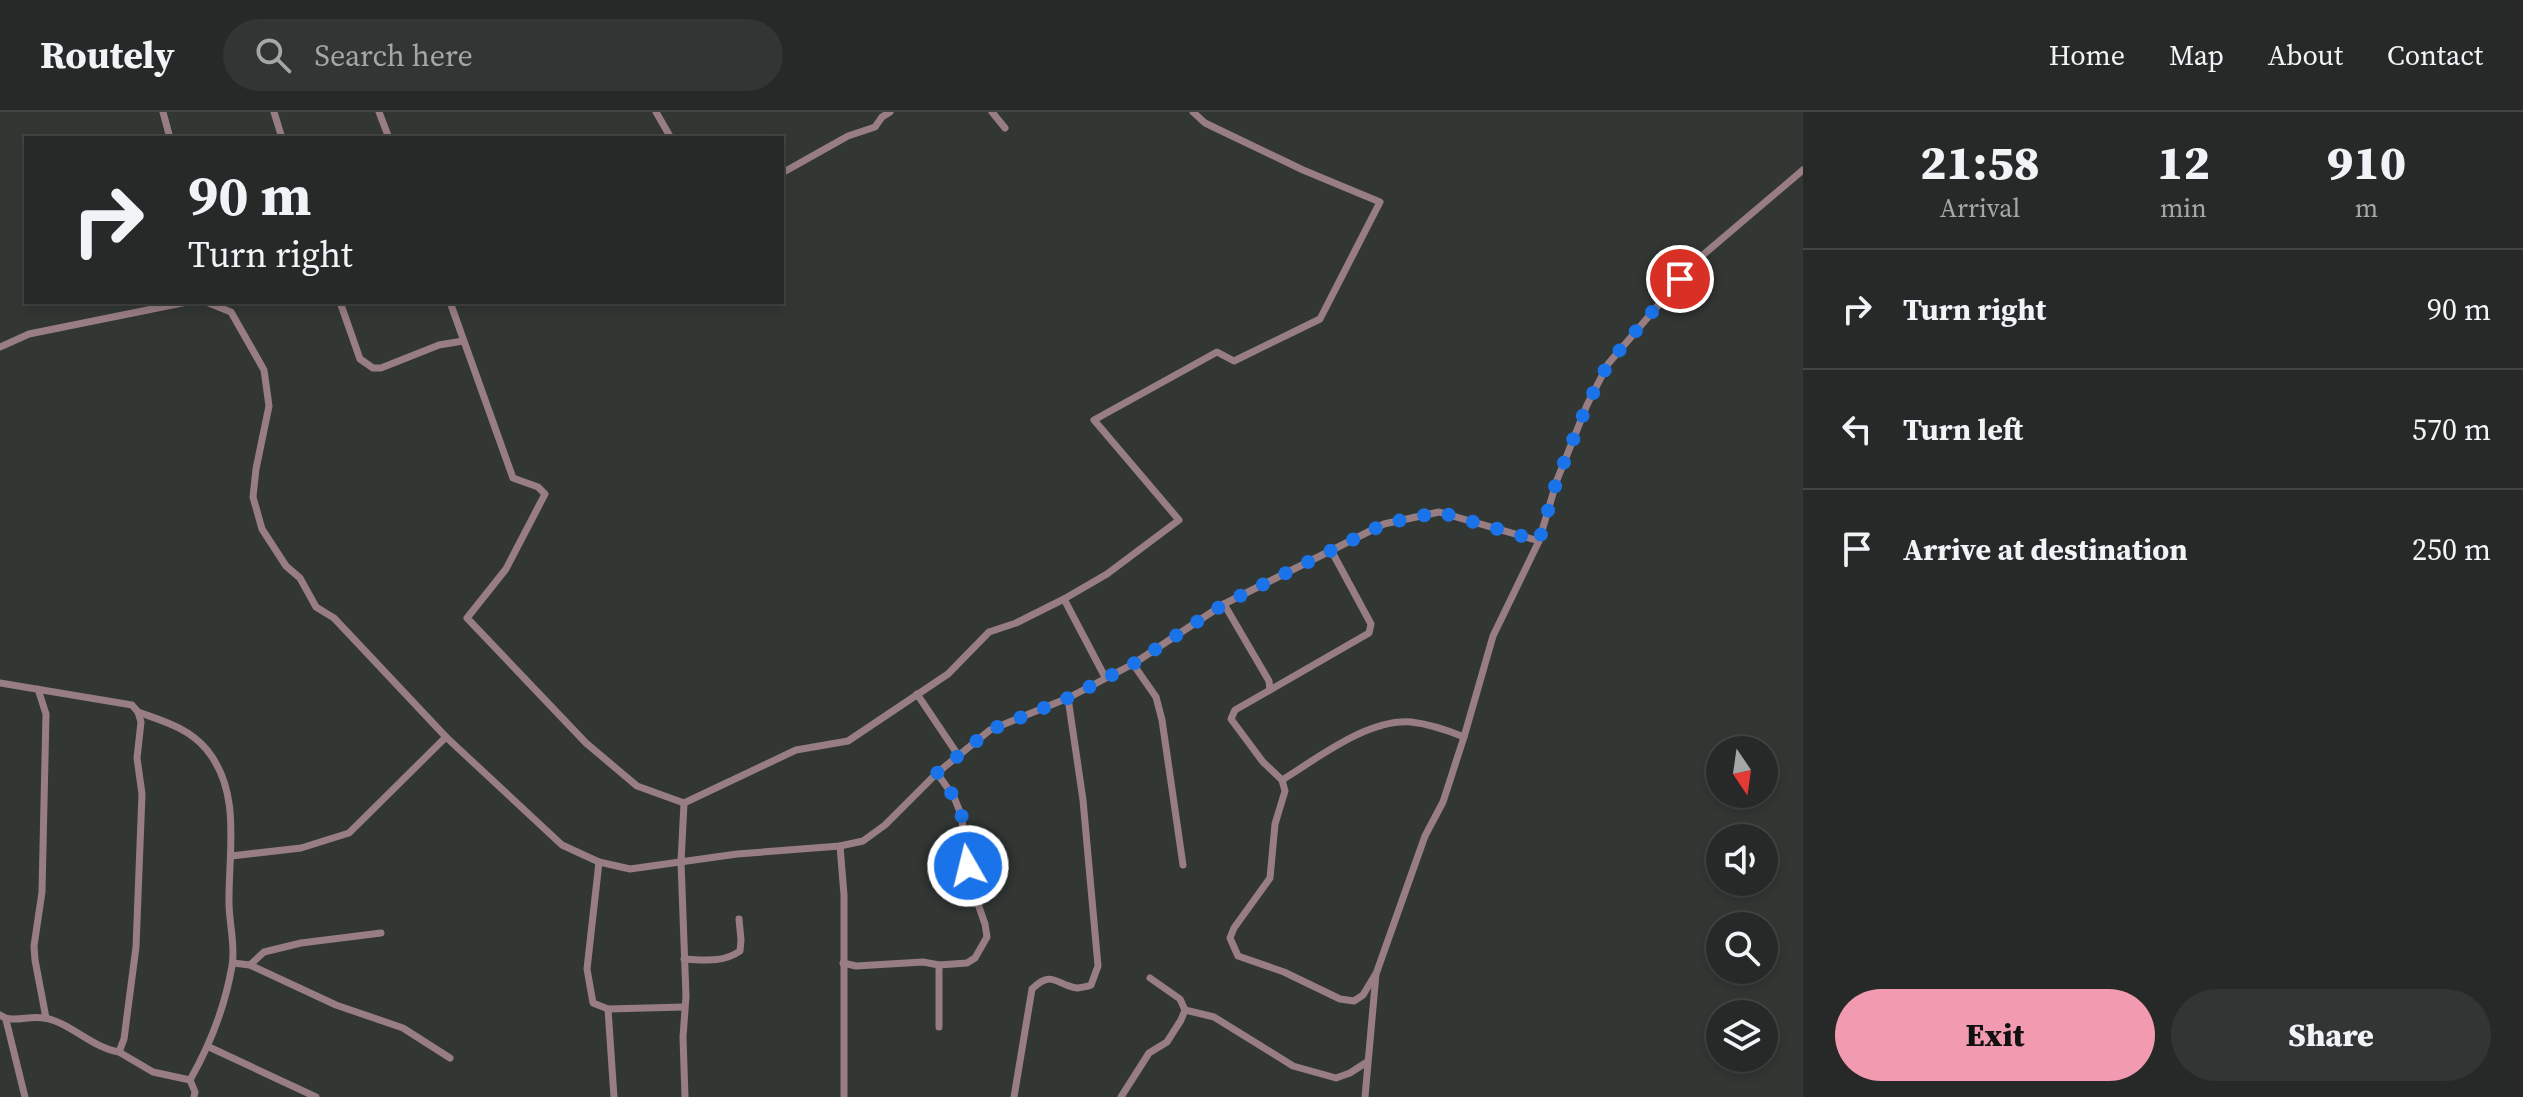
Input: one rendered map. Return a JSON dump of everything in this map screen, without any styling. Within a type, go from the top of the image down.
[{"type":"street","points":[[163,112],[169,136]]},
{"type":"street","points":[[379,112],[388,136]]},
{"type":"street","points":[[656,112],[670,136]]},
{"type":"street","points":[[784,172],[848,136],[875,127],[880,114],[890,112]]},
{"type":"street","points":[[992,112],[1005,128]]},
{"type":"street","points":[[451,304],[513,478],[538,487],[545,494],[506,569],[467,618],[586,743],[637,786],[684,803],[796,750],[848,741],[948,674],[989,632],[1016,623],[1107,574],[1179,520],[1094,420],[1217,352],[1234,361],[1320,319],[1380,202],[1303,170],[1205,123],[1193,112]]},
{"type":"street","points":[[277,113],[282,136]]},
{"type":"street","points":[[1331,550],[1371,624],[1369,633],[1235,710],[1231,719],[1263,762],[1282,780],[1285,791],[1275,824],[1270,878],[1230,938],[1238,956],[1284,972],[1340,999],[1354,1001],[1363,995],[1376,974],[1425,836],[1443,802],[1493,636],[1539,541],[1557,480],[1587,405],[1608,364],[1697,260],[1803,170]]},
{"type":"street","points":[[0,347],[29,334],[177,304]]},
{"type":"street","points":[[211,304],[231,312],[264,370],[269,406],[253,497],[262,529],[286,566],[300,578],[316,607],[334,618],[446,737],[562,845],[599,862],[630,869],[863,841],[885,825],[937,773],[990,730],[1068,698],[1133,664],[1224,604],[1384,524],[1439,512],[1539,541]]},
{"type":"street","points":[[341,304],[360,359],[373,368],[381,368],[439,345],[463,341]]},
{"type":"street","points":[[1064,599],[1105,677]]},
{"type":"street","points":[[1224,604],[1269,681],[1270,690]]},
{"type":"street","points":[[1133,664],[1156,697],[1162,720],[1183,865]]},
{"type":"street","points":[[0,683],[132,705],[138,712],[141,722],[137,768],[142,794],[136,947],[124,1039],[119,1052]]},
{"type":"street","points":[[38,689],[46,714],[42,892],[34,946],[46,1018]]},
{"type":"street","points":[[917,694],[958,755]]},
{"type":"street","points":[[1014,1097],[1032,989],[1040,980],[1048,978],[1077,988],[1091,985],[1098,966],[1083,800],[1068,698]]},
{"type":"street","points":[[138,712],[178,726],[206,750],[229,791],[231,856],[228,900],[233,963],[209,1047],[190,1080]]},
{"type":"street","points":[[1282,780],[1372,727],[1408,722],[1435,726],[1464,737]]},
{"type":"street","points":[[231,856],[301,848],[349,833],[446,737]]},
{"type":"street","points":[[843,963],[879,966],[923,962],[939,965],[967,963],[975,958],[987,937],[971,884],[962,817],[954,797],[937,773]]},
{"type":"street","points":[[684,803],[681,862],[686,996],[685,1097]]},
{"type":"street","points":[[840,846],[844,881],[844,1097]]},
{"type":"street","points":[[599,862],[587,969],[593,1003],[608,1009],[684,1007]]},
{"type":"street","points":[[684,959],[719,960],[740,951],[739,919]]},
{"type":"street","points":[[250,965],[264,952],[301,943],[381,933]]},
{"type":"street","points":[[233,963],[250,965],[336,1005],[403,1028],[450,1058]]},
{"type":"street","points":[[939,965],[939,1027]]},
{"type":"street","points":[[1365,1097],[1376,974]]},
{"type":"street","points":[[1121,1097],[1149,1053],[1167,1042],[1185,1010],[1180,999],[1150,978]]},
{"type":"street","points":[[608,1009],[614,1097]]},
{"type":"street","points":[[1185,1010],[1214,1017],[1293,1066],[1336,1078],[1367,1062]]},
{"type":"street","points":[[25,1097],[3,1018],[46,1018],[106,1050],[119,1052],[153,1072],[190,1080]]},
{"type":"street","points":[[209,1047],[316,1097]]},
{"type":"street","points":[[190,1080],[194,1097]]},
{"type":"route","points":[[968,866],[962,817],[954,797],[937,773],[990,730],[1068,698],[1133,664],[1224,604],[1384,524],[1439,512],[1539,541],[1557,480],[1587,405],[1608,364],[1680,279]]}]
